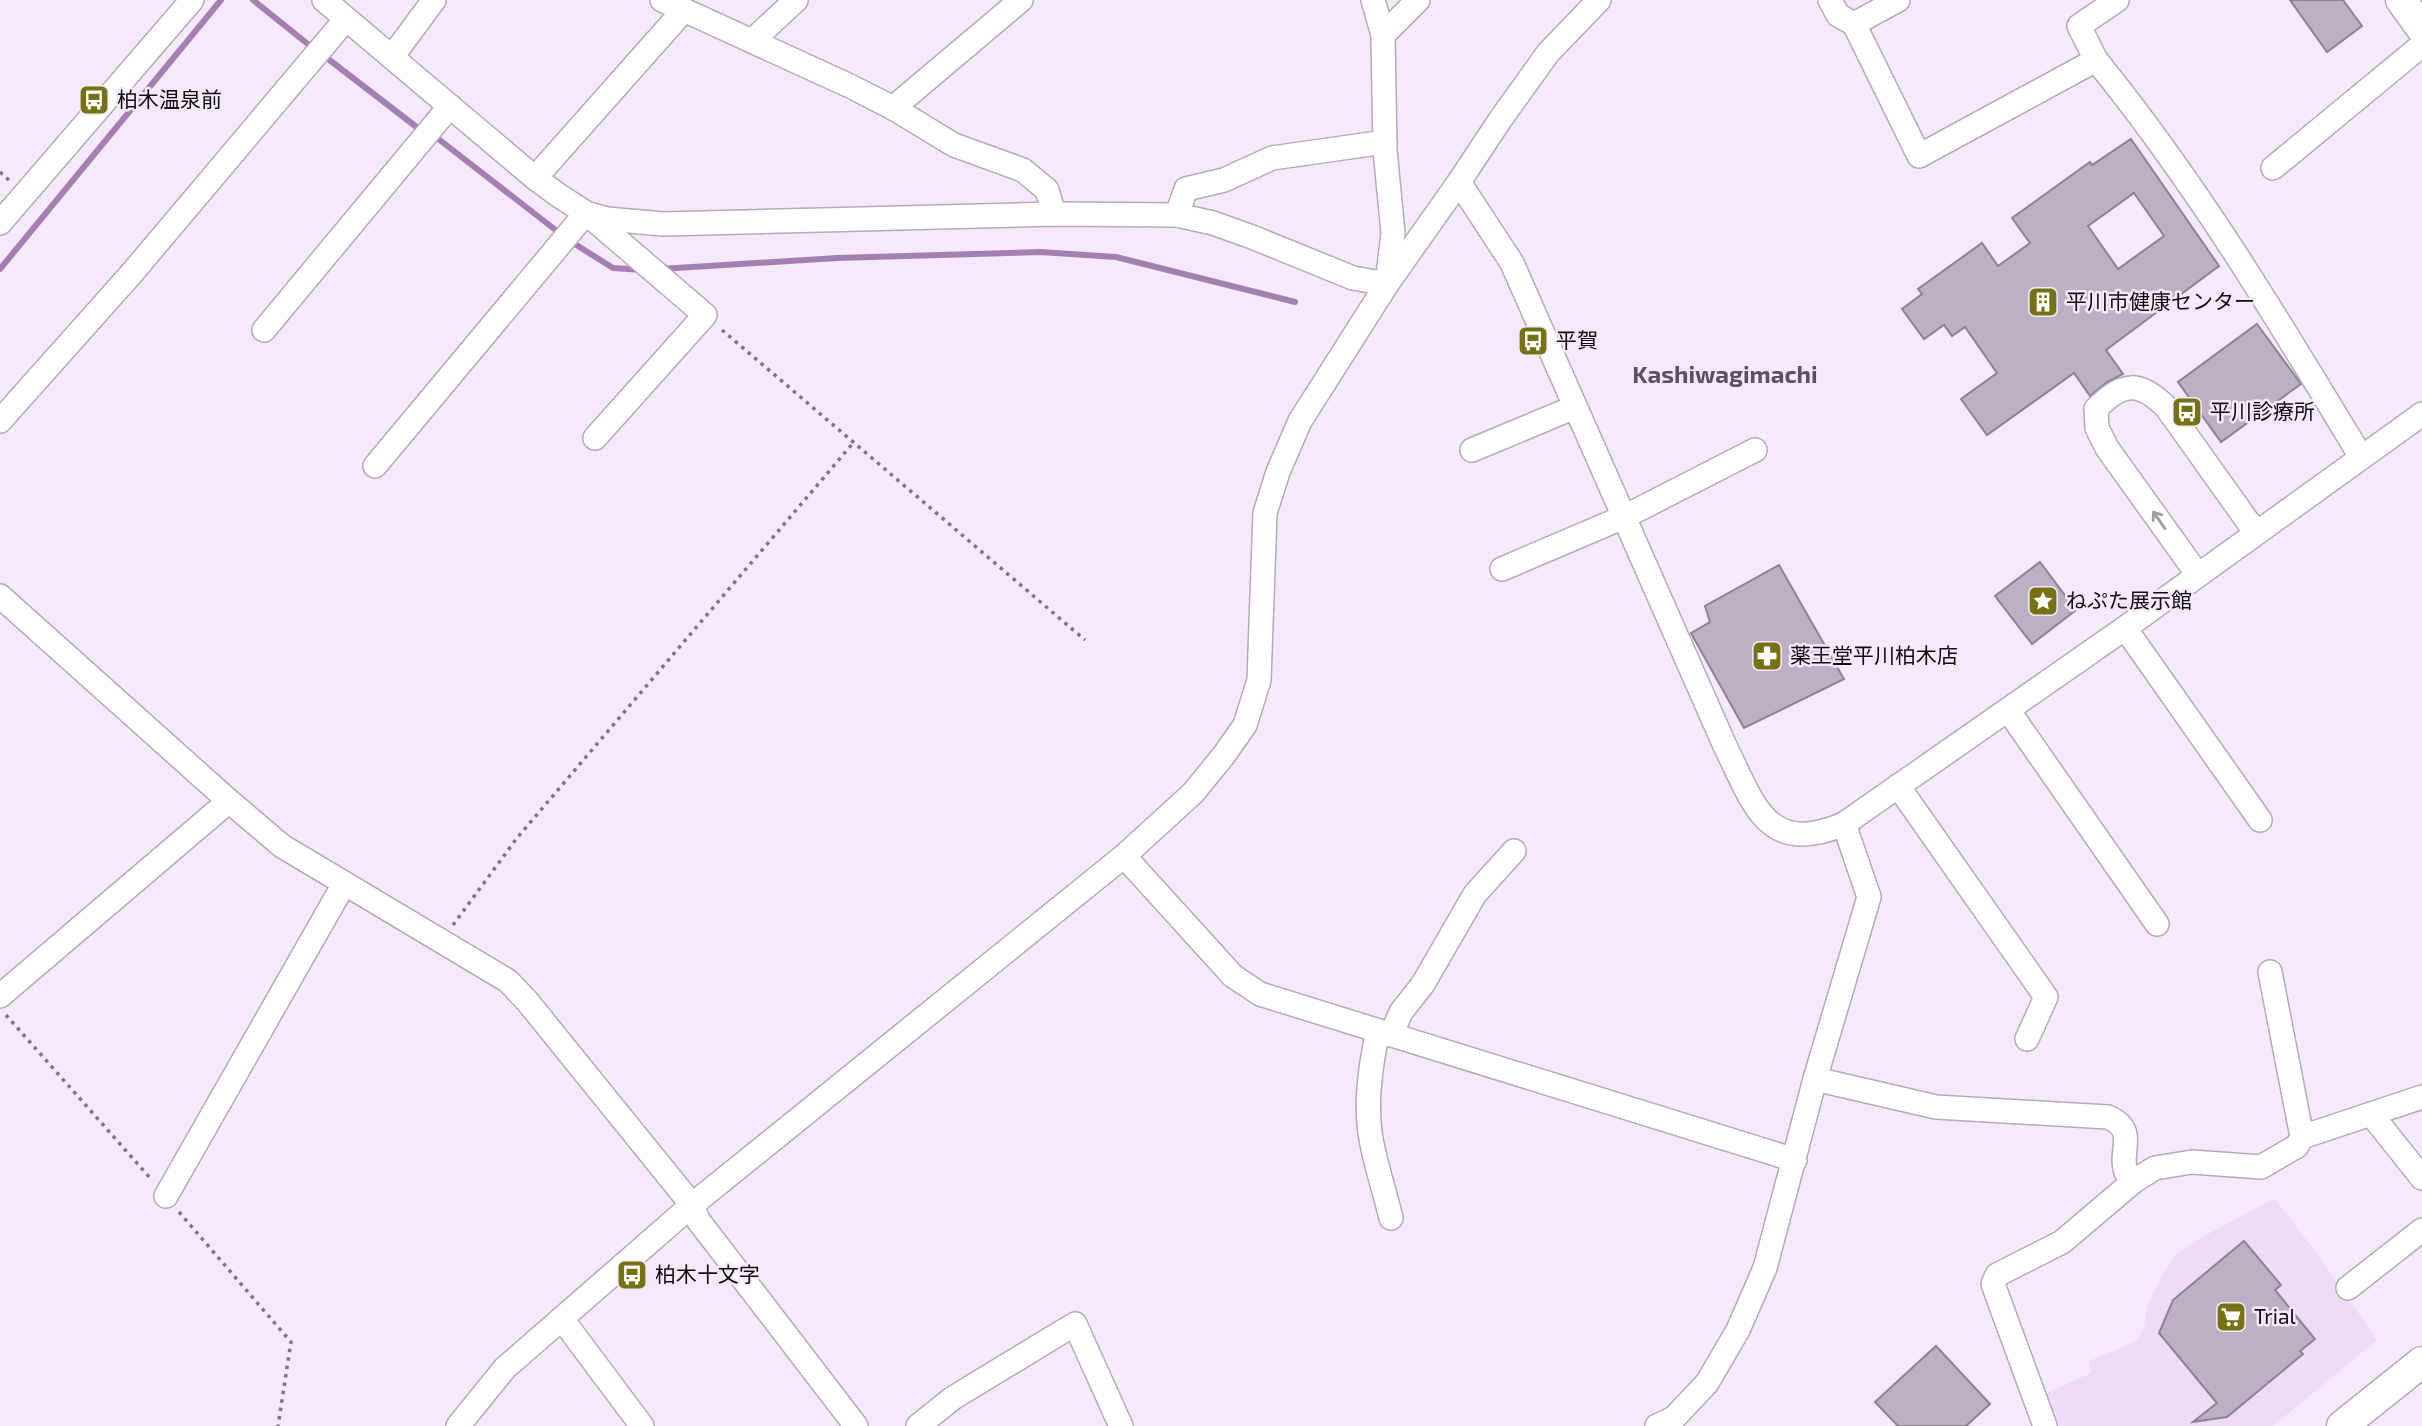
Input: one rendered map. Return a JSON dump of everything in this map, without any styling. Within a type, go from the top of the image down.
[{"type":"main road","points":[[2400,0],[2422,29]]},
{"type":"main road","points":[[2342,1426],[2422,1362]]},
{"type":"street","points":[[0,223],[192,0]]},
{"type":"street","points":[[324,0],[535,178],[586,213],[705,315],[595,438]]},
{"type":"street","points":[[392,57],[434,0]]},
{"type":"street","points":[[662,0],[893,108],[954,145],[1023,170],[1047,190],[1054,214]]},
{"type":"street","points":[[752,41],[796,0]]},
{"type":"street","points":[[893,108],[1021,0]]},
{"type":"street","points":[[1373,0],[1383,35],[1385,142],[1393,233],[1387,284]]},
{"type":"street","points":[[1383,35],[1418,0]]},
{"type":"street","points":[[458,1426],[505,1368],[692,1205],[1124,856],[1193,793],[1224,755],[1245,725],[1259,680],[1265,513],[1278,471],[1300,421],[1387,284],[1548,52],[1599,0]]},
{"type":"street","points":[[1830,0],[1838,15],[1854,24],[1919,156],[2096,60]]},
{"type":"street","points":[[1854,24],[1898,0]]},
{"type":"street","points":[[2117,0],[2079,26],[2096,60],[2143,118],[2261,291],[2361,457]]},
{"type":"street","points":[[535,178],[684,10]]},
{"type":"street","points":[[0,421],[132,273],[346,19]]},
{"type":"street","points":[[2273,168],[2422,45]]},
{"type":"street","points":[[264,330],[450,106]]},
{"type":"street","points":[[1177,215],[1186,189],[1224,180],[1272,158],[1385,142]]},
{"type":"street","points":[[1460,182],[1512,263],[1724,746],[1761,816],[1784,833],[1821,834],[1844,824],[2125,628],[2422,414]]},
{"type":"street","points":[[586,213],[607,219],[663,224],[1054,214],[1177,215],[1213,223],[1353,278],[1387,284]]},
{"type":"street","points":[[375,466],[586,213]]},
{"type":"street","points":[[2198,575],[2107,448],[2097,428],[2096,409],[2109,395],[2125,387],[2141,388],[2155,395],[2256,533]]},
{"type":"street","points":[[1472,450],[1575,407]]},
{"type":"street","points":[[1502,569],[1624,517],[1755,450]]},
{"type":"street","points":[[0,596],[282,846],[508,981],[527,1000],[692,1205],[698,1220],[856,1426]]},
{"type":"street","points":[[2125,628],[2260,820]]},
{"type":"street","points":[[2008,710],[2157,924]]},
{"type":"street","points":[[1898,786],[2046,997],[2026,1039]]},
{"type":"street","points":[[0,996],[229,801]]},
{"type":"street","points":[[1657,1426],[1674,1418],[1707,1383],[1738,1330],[1765,1268],[1815,1079],[1869,897],[1844,824]]},
{"type":"street","points":[[1391,1218],[1371,1142],[1371,1067],[1384,1033],[1423,984],[1475,894],[1514,851]]},
{"type":"street","points":[[1124,856],[1234,976],[1260,994],[1795,1160]]},
{"type":"street","points":[[166,1196],[344,884]]},
{"type":"street","points":[[2045,1426],[1993,1284],[1997,1275],[2063,1242],[2134,1181],[2155,1168],[2192,1161],[2261,1167],[2297,1146],[2302,1137],[2270,972]]},
{"type":"street","points":[[1815,1079],[1936,1107],[2108,1117],[2118,1122],[2125,1133],[2126,1172],[2134,1181]]},
{"type":"street","points":[[2302,1137],[2422,1097]]},
{"type":"street","points":[[2371,1114],[2422,1178]]},
{"type":"street","points":[[2348,1287],[2422,1230]]},
{"type":"street","points":[[562,1319],[642,1426]]},
{"type":"street","points":[[918,1426],[953,1398],[1075,1324],[1121,1426]]},
{"type":"path","points":[[705,315],[1084,640]]},
{"type":"path","points":[[441,941],[517,838],[854,442]]},
{"type":"path","points":[[0,1008],[291,1342],[278,1426]]},
{"type":"shaded area","points":[[2273,1199],[2321,1259],[2377,1340],[2273,1426],[2054,1426],[2044,1394],[2091,1373],[2089,1361],[2135,1342],[2144,1328],[2147,1307],[2161,1277],[2176,1254]]},
{"type":"building","points":[[2290,0],[2343,0],[2362,26],[2327,52]]},
{"type":"building","name":"平川市健康センター","points":[[2131,139],[2219,266],[2106,350],[2123,374],[2107,382],[2090,396],[2074,373],[1987,435],[1961,399],[1997,373],[1965,327],[1952,336],[1944,325],[1924,339],[1902,309],[1922,294],[1918,289],[1982,243],[1998,266],[2030,243],[2012,218],[2090,162],[2092,165]],"holes":[[[2134,193],[2164,236],[2118,269],[2088,226]]]},
{"type":"building","points":[[2257,324],[2301,384],[2221,442],[2178,382]]},
{"type":"building","points":[[2040,562],[2076,610],[2032,644],[1995,596]]},
{"type":"building","name":"薬王堂平川柏木店","points":[[1779,565],[1844,679],[1744,728],[1691,633],[1710,622],[1705,606]]},
{"type":"building","name":"Trial","points":[[2244,1241],[2281,1285],[2275,1290],[2315,1339],[2300,1351],[2303,1354],[2227,1417],[2193,1422],[2217,1403],[2159,1333],[2173,1300]]},
{"type":"building","points":[[1936,1346],[1990,1404],[1966,1426],[1898,1426],[1875,1402]]},
{"type":"waterway","points":[[0,269],[221,0]]},
{"type":"waterway","points":[[253,0],[314,49]]},
{"type":"waterway","points":[[323,55],[423,132]]},
{"type":"waterway","points":[[432,134],[562,235]]},
{"type":"waterway","points":[[570,241],[613,268],[643,270]]},
{"type":"waterway","points":[[660,269],[837,258],[1040,252],[1116,257],[1295,302]]},
{"type":"place","name":"柏木温泉前","points":[[94,100]]},
{"type":"place","name":"平川市健康センター","points":[[2043,302]]},
{"type":"place","name":"平賀","points":[[1533,341]]},
{"type":"place","name":"平川診療所","points":[[2187,412]]},
{"type":"place","name":"ねぷた展示館","points":[[2043,601]]},
{"type":"place","name":"薬王堂平川柏木店","points":[[1767,656]]},
{"type":"place","name":"柏木十文字","points":[[632,1275]]},
{"type":"place","name":"Trial","points":[[2231,1317]]},
{"type":"district","name":"Kashiwagimachi","points":[[1725,375]]}]
